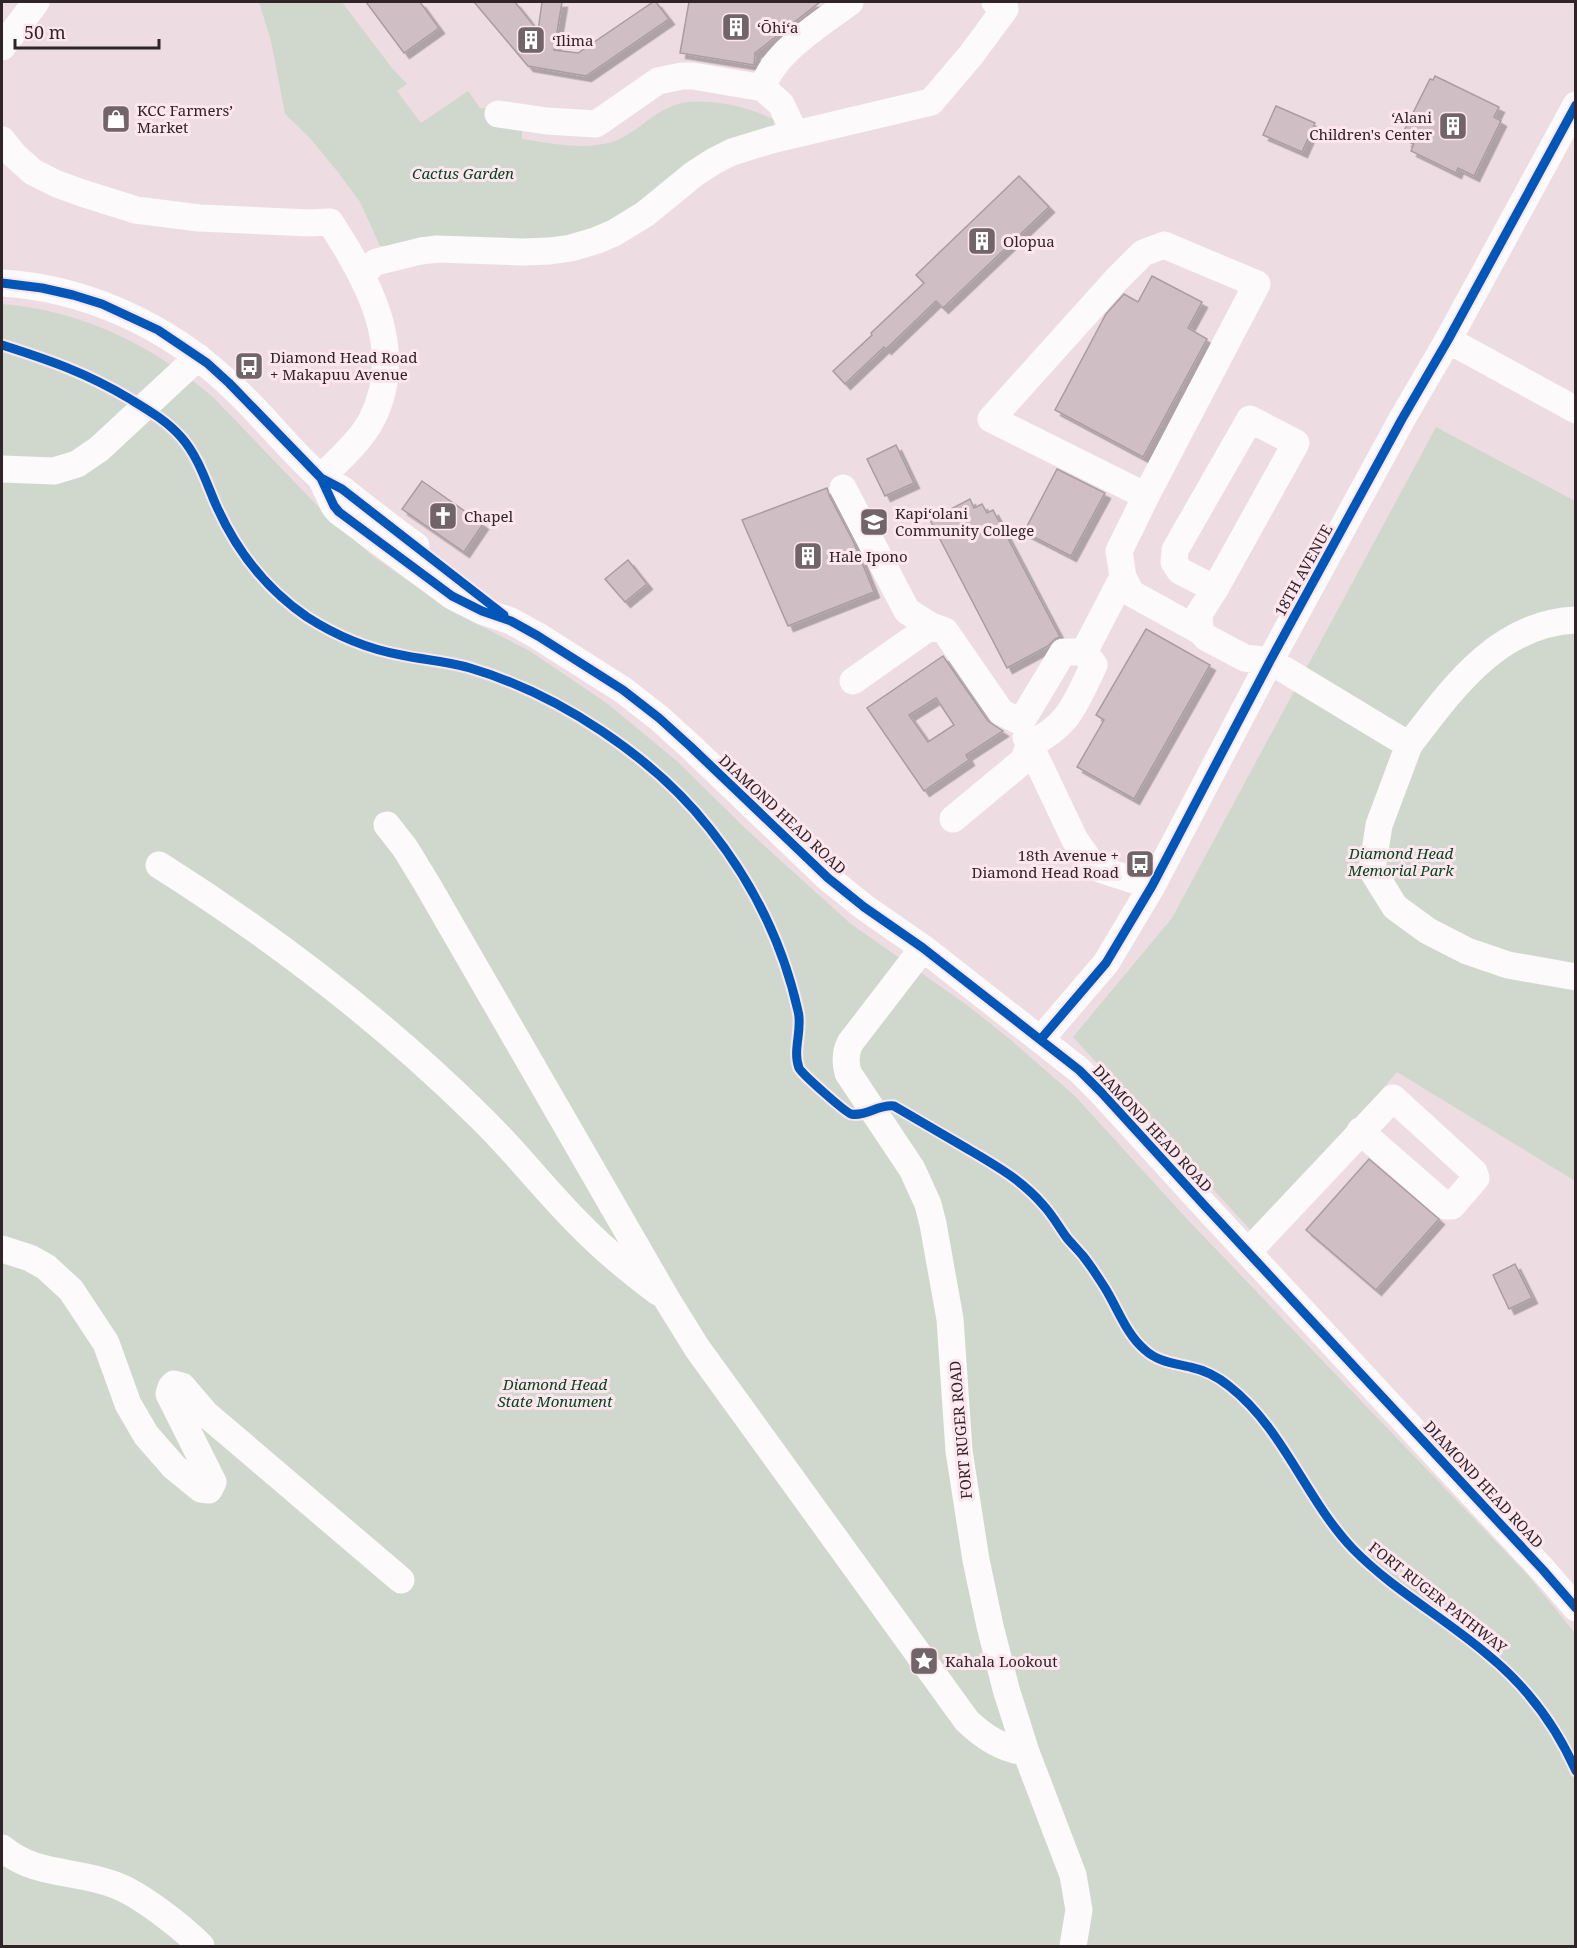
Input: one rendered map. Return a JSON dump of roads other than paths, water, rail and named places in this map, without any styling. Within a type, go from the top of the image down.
[{"type":"street","points":[[2,47],[36,2]]},
{"type":"street","points":[[763,88],[769,73],[782,55],[850,2]]},
{"type":"street","points":[[362,273],[376,262],[421,251],[437,249],[549,251],[595,241],[614,233],[645,214],[694,174],[714,161],[749,146],[931,102],[971,55],[1004,4]]},
{"type":"street","points":[[498,114],[547,121],[596,124],[658,81],[682,76],[763,88],[781,104],[795,134]]},
{"type":"street","name":"18TH AVENUE","points":[[1041,1039],[1106,963],[1152,886],[1270,661],[1575,105]]},
{"type":"street","points":[[2,140],[14,155],[33,172],[82,194],[136,210],[199,218],[330,222],[362,273],[381,323],[387,358],[385,388],[371,421],[321,478]]},
{"type":"street","points":[[1146,496],[991,419],[1117,279],[1143,253],[1164,245],[1257,284],[1119,551],[1123,578],[1131,594],[1245,658],[1270,661],[1409,745]]},
{"type":"street","name":"DIAMOND HEAD ROAD","points":[[2,283],[42,288],[102,304],[158,330],[198,357],[229,383],[321,478],[339,512],[440,588],[482,611],[511,621],[578,660],[659,717],[828,878],[864,907],[923,948],[1091,1080],[1543,1570],[1575,1608]]},
{"type":"street","points":[[1448,340],[1575,410]]},
{"type":"street","points":[[2,469],[43,472],[64,469],[77,464],[99,449],[198,357]]},
{"type":"street","points":[[1200,631],[1199,614],[1215,589],[1296,443],[1250,419],[1175,550],[1174,562],[1180,571],[1215,589]]},
{"type":"street","points":[[843,488],[907,611],[931,627],[945,631],[1001,712],[1025,734],[1075,840],[1089,860],[1102,870],[1152,886]]},
{"type":"street","points":[[1084,652],[1123,578]]},
{"type":"street","points":[[1575,620],[1559,620],[1517,634],[1483,657],[1452,689],[1409,745],[1379,825],[1372,870],[1395,907],[1428,931],[1467,951],[1508,965],[1575,977]]},
{"type":"street","points":[[853,681],[931,627]]},
{"type":"street","points":[[953,819],[1024,760],[1025,734],[1063,652],[1084,652]]},
{"type":"street","points":[[1025,734],[1047,736],[1069,716],[1094,665],[1084,652]]},
{"type":"street","points":[[387,825],[405,848],[427,884],[697,1348],[967,1721],[987,1738],[1012,1750],[1026,1752]]},
{"type":"street","points":[[159,865],[269,937],[377,1021],[481,1118],[595,1241],[666,1298]]},
{"type":"street","name":"FORT RUGER ROAD","points":[[923,948],[850,1043],[846,1066],[848,1073],[912,1169],[928,1204],[947,1298],[953,1350],[959,1451],[976,1560],[1001,1668],[1026,1752],[1073,1875],[1078,1910],[1073,1947]]},
{"type":"street","points":[[1248,1252],[1360,1131]]},
{"type":"street","points":[[2,1248],[30,1258],[46,1267],[71,1290],[106,1342],[128,1404],[146,1435],[174,1467],[201,1489],[209,1490],[213,1482],[170,1394],[174,1384],[182,1386],[206,1414],[401,1580]]},
{"type":"street","points":[[2,1848],[27,1864],[97,1879],[127,1890],[150,1905],[201,1947]]},
{"type":"place","name":"‘Ōhi‘a","points":[[736,27]]},
{"type":"place","name":"ʻIlima","points":[[531,40]]},
{"type":"place","name":"KCC Farmers’ Market","points":[[116,119]]},
{"type":"place","name":"‘Alani Children's Center","points":[[1453,126]]},
{"type":"place","name":"Olopua","points":[[982,241]]},
{"type":"place","name":"Diamond Head Road + Makapuu Avenue","points":[[249,366]]},
{"type":"place","name":"Chapel","points":[[443,516]]},
{"type":"place","name":"Kapi‘olani Community College","points":[[874,522]]},
{"type":"place","name":"Hale Ipono","points":[[808,556]]},
{"type":"place","name":"18th Avenue + Diamond Head Road","points":[[1140,864]]},
{"type":"place","name":"Kahala Lookout","points":[[924,1661]]},
{"type":"park label","name":"Cactus Garden","points":[[463,173]]},
{"type":"park label","name":"Diamond Head Memorial Park","points":[[1401,862]]},
{"type":"park label","name":"Diamond Head State Monument","points":[[555,1392]]}]
